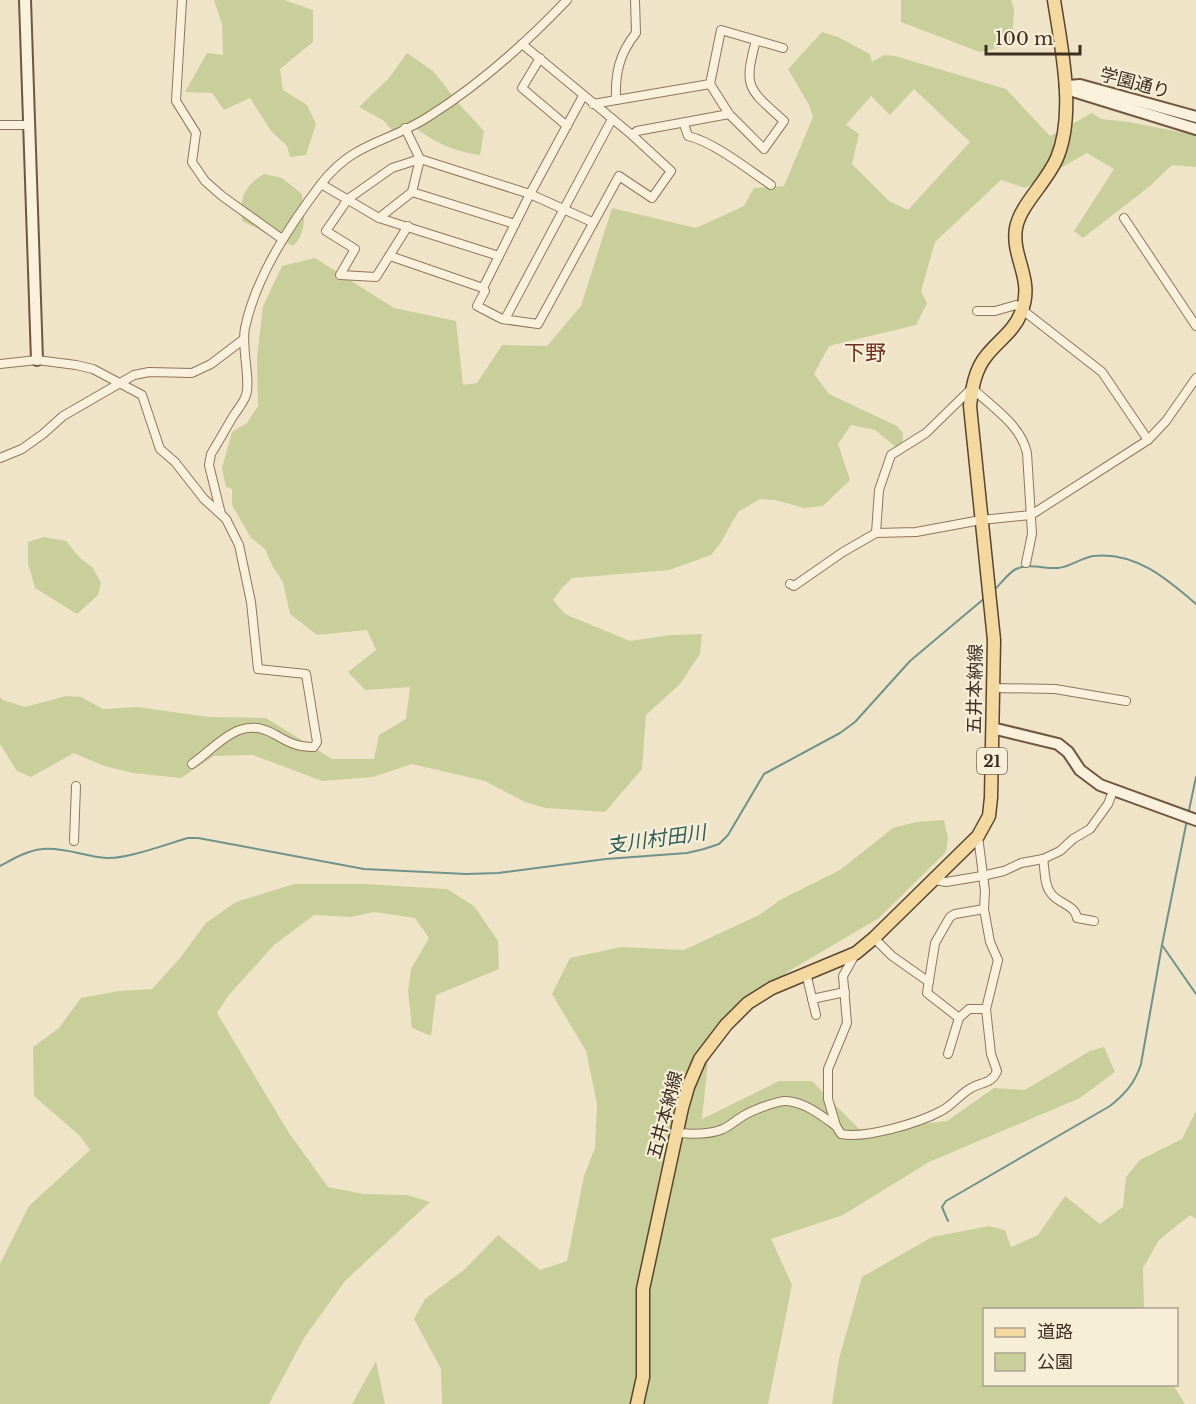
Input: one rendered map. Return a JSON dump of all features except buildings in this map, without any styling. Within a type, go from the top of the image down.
[{"type":"main road","name":"五井本納線","points":[[636,1404],[643,1377],[643,1289],[685,1098],[694,1072],[708,1047],[748,1003],[772,988],[856,953],[874,938],[978,836],[985,826],[991,809],[992,620],[970,416],[972,388],[980,365],[1014,327],[1022,310],[1026,279],[1016,244],[1016,228],[1022,212],[1045,181],[1058,156],[1065,126],[1065,86],[1054,0]]},
{"type":"street","points":[[25,0],[37,360]]},
{"type":"street","points":[[182,0],[176,101],[196,133],[192,162],[205,181],[222,196],[282,238]]},
{"type":"street","points":[[221,514],[209,465],[211,454],[247,394],[245,328],[261,282],[282,238],[321,184],[347,157],[373,142],[425,120],[443,108],[522,44],[567,0]]},
{"type":"street","points":[[616,100],[615,78],[620,61],[625,47],[636,33],[634,0]]},
{"type":"street","points":[[756,40],[748,76],[754,94],[784,121],[764,149],[729,114],[710,84],[721,30],[756,40],[783,48]]},
{"type":"street","points":[[522,44],[632,135],[671,171],[652,198],[619,176],[538,324],[505,319],[477,306],[485,291],[483,288],[583,96]]},
{"type":"street","points":[[540,58],[522,88],[567,126]]},
{"type":"street","points":[[593,104],[710,84]]},
{"type":"street","name":"学園通り","points":[[1065,86],[1080,85],[1196,117]]},
{"type":"street","points":[[1065,86],[1076,92],[1196,129]]},
{"type":"street","points":[[632,135],[638,131],[729,114]]},
{"type":"street","points":[[505,319],[612,119]]},
{"type":"street","points":[[684,124],[688,136],[710,145],[771,185]]},
{"type":"street","points":[[0,125],[29,125]]},
{"type":"street","points":[[379,218],[412,192],[420,159],[405,128]]},
{"type":"street","points":[[408,226],[376,277],[340,275],[355,249],[326,231],[348,199],[392,168],[420,159],[530,194],[592,222]]},
{"type":"street","points":[[321,184],[379,218],[499,256]]},
{"type":"street","points":[[412,192],[515,224]]},
{"type":"street","points":[[1124,218],[1196,327]]},
{"type":"street","points":[[390,256],[483,288]]},
{"type":"street","points":[[977,311],[995,311],[1016,305],[1102,372],[1148,440]]},
{"type":"street","points":[[0,458],[22,448],[44,434],[63,416],[134,375],[149,372],[192,373],[211,364],[244,339]]},
{"type":"street","points":[[0,364],[37,360],[76,364],[93,369],[142,394],[160,449],[175,462],[215,511],[226,519],[239,545],[250,602],[258,669],[306,674],[317,742],[314,747],[288,743],[271,732],[254,726],[235,731],[219,741],[192,764]]},
{"type":"street","points":[[790,585],[794,586],[843,552],[876,533],[916,532],[981,520],[1030,515],[1148,440],[1166,421],[1196,378]]},
{"type":"street","points":[[876,533],[879,490],[891,456],[926,433],[972,388],[1015,428],[1024,440],[1027,453],[1031,544],[1026,563]]},
{"type":"street","points":[[993,688],[1055,689],[1126,701]]},
{"type":"street","points":[[992,728],[1058,744],[1068,752],[1080,770],[1100,785],[1196,820]]},
{"type":"street","points":[[74,841],[76,786]]},
{"type":"street","points":[[934,880],[946,882],[1004,871],[1021,863],[1043,859],[1060,851],[1073,839],[1090,830],[1108,804],[1113,791]]},
{"type":"street","points":[[856,953],[843,976],[847,1023],[828,1069],[828,1099],[836,1126],[841,1134],[853,1136],[903,1126],[942,1111],[970,1088],[993,1080],[997,1071],[991,1054],[986,1009],[998,960],[990,942],[984,909],[985,891],[978,836]]},
{"type":"street","points":[[1043,859],[1051,895],[1074,910],[1077,918],[1094,921]]},
{"type":"street","points":[[959,1018],[927,993],[935,943],[950,916],[984,909]]},
{"type":"street","points":[[874,938],[892,956],[929,982]]},
{"type":"street","points":[[807,973],[816,1015]]},
{"type":"street","points":[[812,999],[845,992]]},
{"type":"street","points":[[948,1054],[959,1018],[969,1010],[986,1009]]},
{"type":"street","points":[[677,1133],[714,1132],[779,1101],[789,1101],[815,1110],[836,1126]]},
{"type":"green space","points":[[214,0],[284,0],[313,10],[313,42],[280,69],[283,90],[307,105],[316,124],[306,155],[290,157],[287,146],[271,131],[250,98],[224,110],[212,93],[185,92],[207,53],[223,55],[222,24]]},
{"type":"green space","points":[[901,0],[1011,0],[1014,9],[1012,45],[980,52],[901,22]]},
{"type":"green space","points":[[822,32],[838,37],[870,54],[872,62],[884,55],[895,56],[1006,89],[1050,136],[1092,113],[1101,119],[1196,135],[1196,167],[1172,165],[1150,186],[1083,238],[1074,231],[1114,169],[1087,153],[1025,188],[1001,180],[935,242],[921,291],[927,303],[916,325],[829,346],[814,374],[829,394],[897,426],[903,433],[902,452],[875,430],[851,425],[838,444],[850,480],[823,506],[804,508],[775,500],[760,499],[738,512],[711,555],[669,570],[572,578],[562,588],[553,600],[565,614],[630,641],[670,635],[702,634],[700,654],[680,684],[646,715],[642,769],[605,812],[546,808],[525,802],[485,781],[412,764],[373,777],[322,781],[253,755],[214,756],[181,778],[133,773],[104,766],[74,753],[31,777],[17,771],[0,744],[0,697],[25,707],[66,696],[81,697],[103,709],[137,707],[209,717],[266,718],[332,759],[374,759],[379,735],[406,719],[410,687],[365,690],[348,672],[376,650],[367,630],[317,635],[290,614],[283,582],[265,549],[251,538],[232,505],[232,489],[226,487],[222,468],[232,432],[247,423],[258,406],[257,358],[263,306],[282,266],[315,258],[394,308],[456,321],[463,385],[477,383],[502,345],[547,346],[581,306],[612,208],[696,228],[744,206],[754,188],[784,186],[813,117],[809,105],[788,69]],"holes":[[[914,89],[970,142],[908,210],[889,201],[852,164],[859,134],[846,125],[871,96],[890,115]]]},
{"type":"green space","points":[[407,53],[433,71],[484,131],[480,155],[442,144],[408,122],[392,130],[384,121],[359,107],[389,78]]},
{"type":"green space","points":[[264,174],[282,178],[302,194],[303,229],[293,246],[242,221],[244,193],[251,183]]},
{"type":"green space","points":[[44,537],[66,541],[79,557],[93,568],[101,583],[98,595],[77,614],[35,588],[28,563],[28,542]]},
{"type":"green space","points":[[944,820],[948,838],[946,852],[879,918],[789,971],[710,1042],[702,1119],[779,1081],[812,1081],[861,1131],[947,1121],[994,1088],[1025,1090],[1090,1051],[1104,1047],[1115,1072],[1080,1098],[929,1162],[843,1215],[771,1239],[792,1285],[768,1404],[442,1404],[441,1369],[414,1319],[425,1299],[465,1269],[498,1235],[540,1270],[567,1261],[584,1176],[595,1148],[597,1104],[586,1051],[552,994],[570,958],[621,947],[684,950],[759,915],[780,900],[840,870],[893,828],[916,822]]},
{"type":"green space","points":[[294,884],[366,884],[447,889],[474,906],[498,941],[499,969],[436,995],[431,1036],[412,1028],[408,991],[411,969],[429,938],[415,918],[374,912],[351,917],[314,915],[274,945],[228,996],[217,1013],[289,1133],[328,1187],[364,1194],[407,1195],[430,1202],[345,1281],[304,1338],[269,1404],[0,1404],[0,1264],[29,1206],[90,1150],[80,1136],[34,1096],[33,1047],[59,1028],[81,998],[119,991],[152,989],[180,958],[206,923],[236,902]]},
{"type":"green space","points":[[1196,1111],[1196,1219],[1190,1215],[1159,1240],[1143,1268],[1144,1308],[983,1308],[983,1386],[1174,1386],[1185,1404],[832,1404],[839,1359],[862,1277],[932,1237],[989,1226],[1005,1230],[1011,1247],[1038,1235],[1065,1196],[1100,1224],[1123,1207],[1126,1177],[1140,1160],[1182,1139]]},
{"type":"green space","points":[[376,1361],[385,1404],[352,1404]]},
{"type":"waterway","name":"支川村田川","points":[[993,591],[1010,573],[1021,567],[1058,568],[1093,556],[1108,556],[1136,562],[1149,569],[1174,585],[1196,604]]},
{"type":"waterway","name":"支川村田川","points":[[0,866],[37,850],[59,849],[115,858],[188,838],[364,869],[466,874],[498,873],[606,859],[687,853],[704,849],[719,844],[728,835],[764,774],[840,733],[855,722],[910,661],[986,597]]},
{"type":"waterway","points":[[1188,815],[1196,777]]},
{"type":"waterway","points":[[1187,820],[1162,945],[1196,994]]},
{"type":"waterway","points":[[948,1221],[942,1207],[946,1201],[1110,1106],[1129,1088],[1141,1064],[1162,945]]},
{"type":"district","name":"下野","points":[[865,353]]}]
